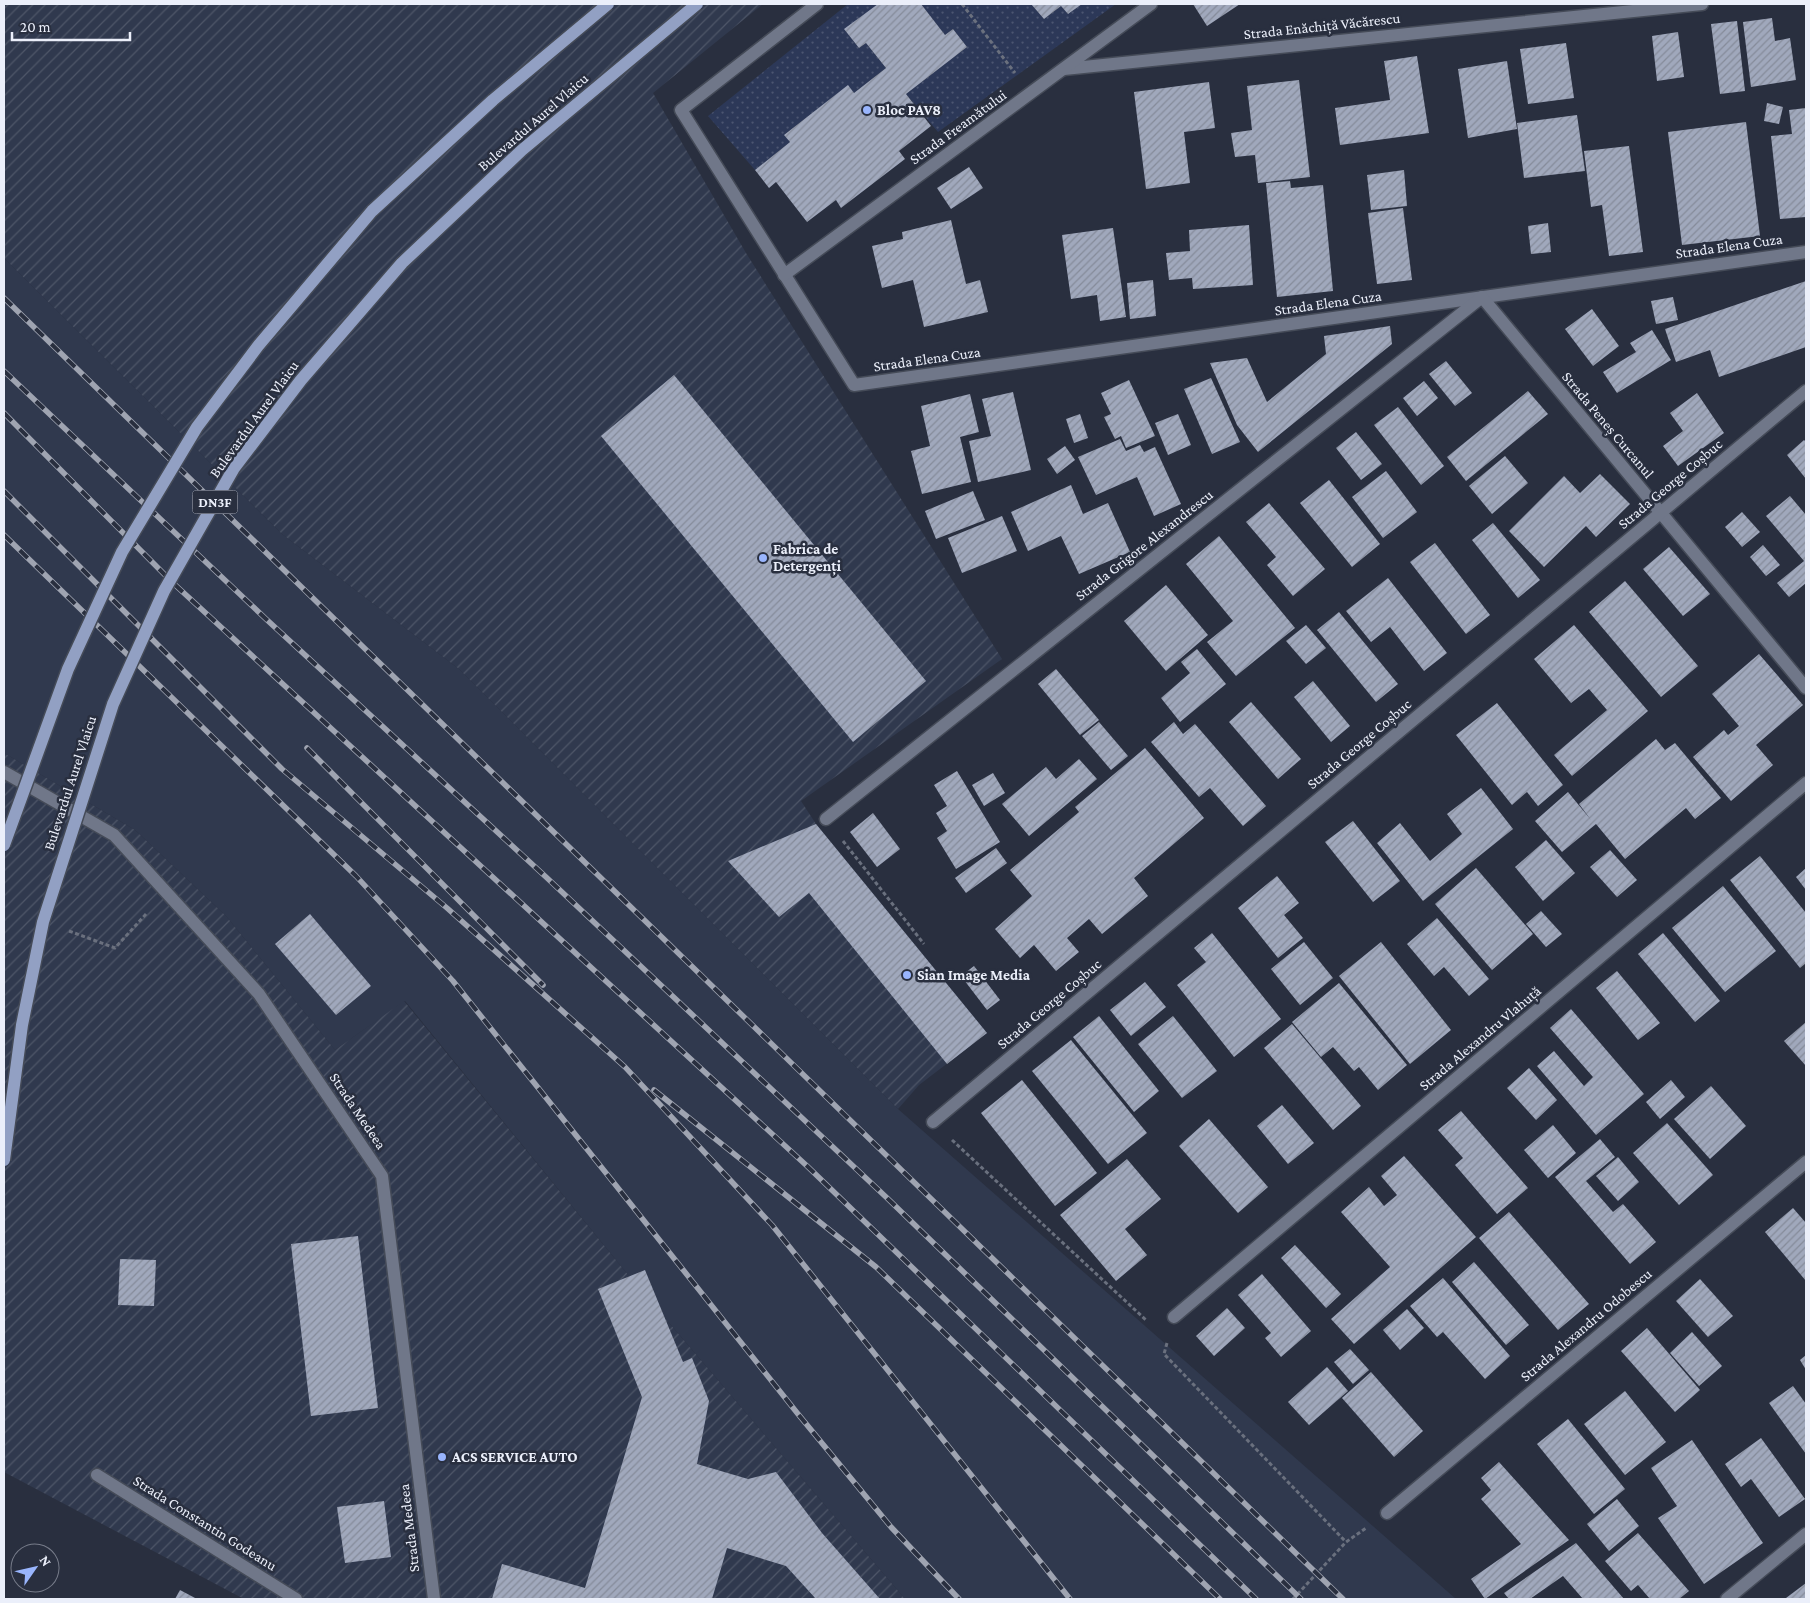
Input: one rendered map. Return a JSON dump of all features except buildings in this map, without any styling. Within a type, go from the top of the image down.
[{"type":"main road","points":[[4,845],[68,669],[122,552],[197,427],[258,346],[372,211],[493,100],[608,4]]},
{"type":"main road","name":"Bulevardul Aurel Vlaicu","points":[[4,1160],[22,1025],[44,922],[113,704],[164,591],[234,468],[301,380],[402,263],[522,150],[697,4]]},
{"type":"street","points":[[784,276],[682,110],[817,4]]},
{"type":"street","name":"Strada Freamătului","points":[[784,276],[1151,4]]},
{"type":"street","name":"Strada Enăchiță Văcărescu","points":[[1064,69],[1702,4]]},
{"type":"street","name":"Strada Elena Cuza","points":[[784,276],[854,386],[1806,252]]},
{"type":"street","name":"Strada Peneș Curcanul","points":[[1482,298],[1806,688]]},
{"type":"street","name":"Strada Grigore Alexandrescu","points":[[826,819],[1482,298]]},
{"type":"street","name":"Strada George Coșbuc","points":[[934,1122],[1806,391]]},
{"type":"street","name":"Strada Medeea","points":[[4,772],[114,835],[259,994],[382,1176],[434,1599]]},
{"type":"street","name":"Strada Alexandru Vlahuță","points":[[1174,1317],[1806,783]]},
{"type":"street","name":"Strada Alexandru Odobescu","points":[[1387,1513],[1806,1162]]},
{"type":"street","name":"Strada Constantin Godeanu","points":[[97,1474],[296,1599]]},
{"type":"street","points":[[1727,1599],[1806,1534]]},
{"type":"path","points":[[962,4],[1030,93]]},
{"type":"path","points":[[826,819],[924,944]]},
{"type":"path","points":[[66,930],[115,948],[166,892]]},
{"type":"path","points":[[934,1122],[1153,1326]]},
{"type":"path","points":[[1168,1340],[1164,1354],[1346,1542]]},
{"type":"path","points":[[1293,1599],[1346,1542],[1387,1513]]},
{"type":"shaded area","points":[[4,4],[763,4],[653,93],[746,253],[1002,659],[801,801],[816,824],[987,1033],[919,1085],[898,1109],[459,669],[282,534],[4,258]]},
{"type":"shaded area","points":[[848,4],[878,4],[845,30],[859,48],[866,43],[886,68],[854,93],[848,86],[785,134],[790,142],[755,170],[708,116]]},
{"type":"shaded area","points":[[921,4],[1031,4],[1044,19],[1061,6],[1068,14],[1082,4],[1116,4],[938,132],[906,94],[967,47],[953,29],[945,35]]},
{"type":"shaded area","points":[[4,258],[282,534],[459,669],[898,1109],[1456,1599],[905,1599],[629,1276],[405,1001],[335,1050],[226,916],[135,830],[4,753]]},
{"type":"shaded area","points":[[4,753],[135,830],[226,916],[335,1050],[404,1001],[629,1276],[905,1599],[244,1599],[4,1472]]},
{"type":"railway","points":[[4,298],[1343,1599]]},
{"type":"railway","points":[[4,371],[266,619],[546,877],[886,1197],[1301,1599]]},
{"type":"railway","points":[[4,413],[173,583],[807,1166],[1256,1599]]},
{"type":"railway","points":[[4,491],[282,769],[447,908],[625,1067],[772,1225],[1070,1599]]},
{"type":"railway","points":[[4,535],[356,876],[453,981],[798,1414],[891,1527],[959,1599]]},
{"type":"railway","points":[[307,748],[543,985]]},
{"type":"railway","points":[[654,1090],[876,1267],[1220,1599]]},
{"type":"place","name":"Bloc PAV8","points":[[867,110]]},
{"type":"place","name":"Fabrica de Detergenți","points":[[763,558]]},
{"type":"place","name":"Sian Image Media","points":[[907,975]]},
{"type":"place","name":"ACS SERVICE AUTO","points":[[442,1457]]}]
